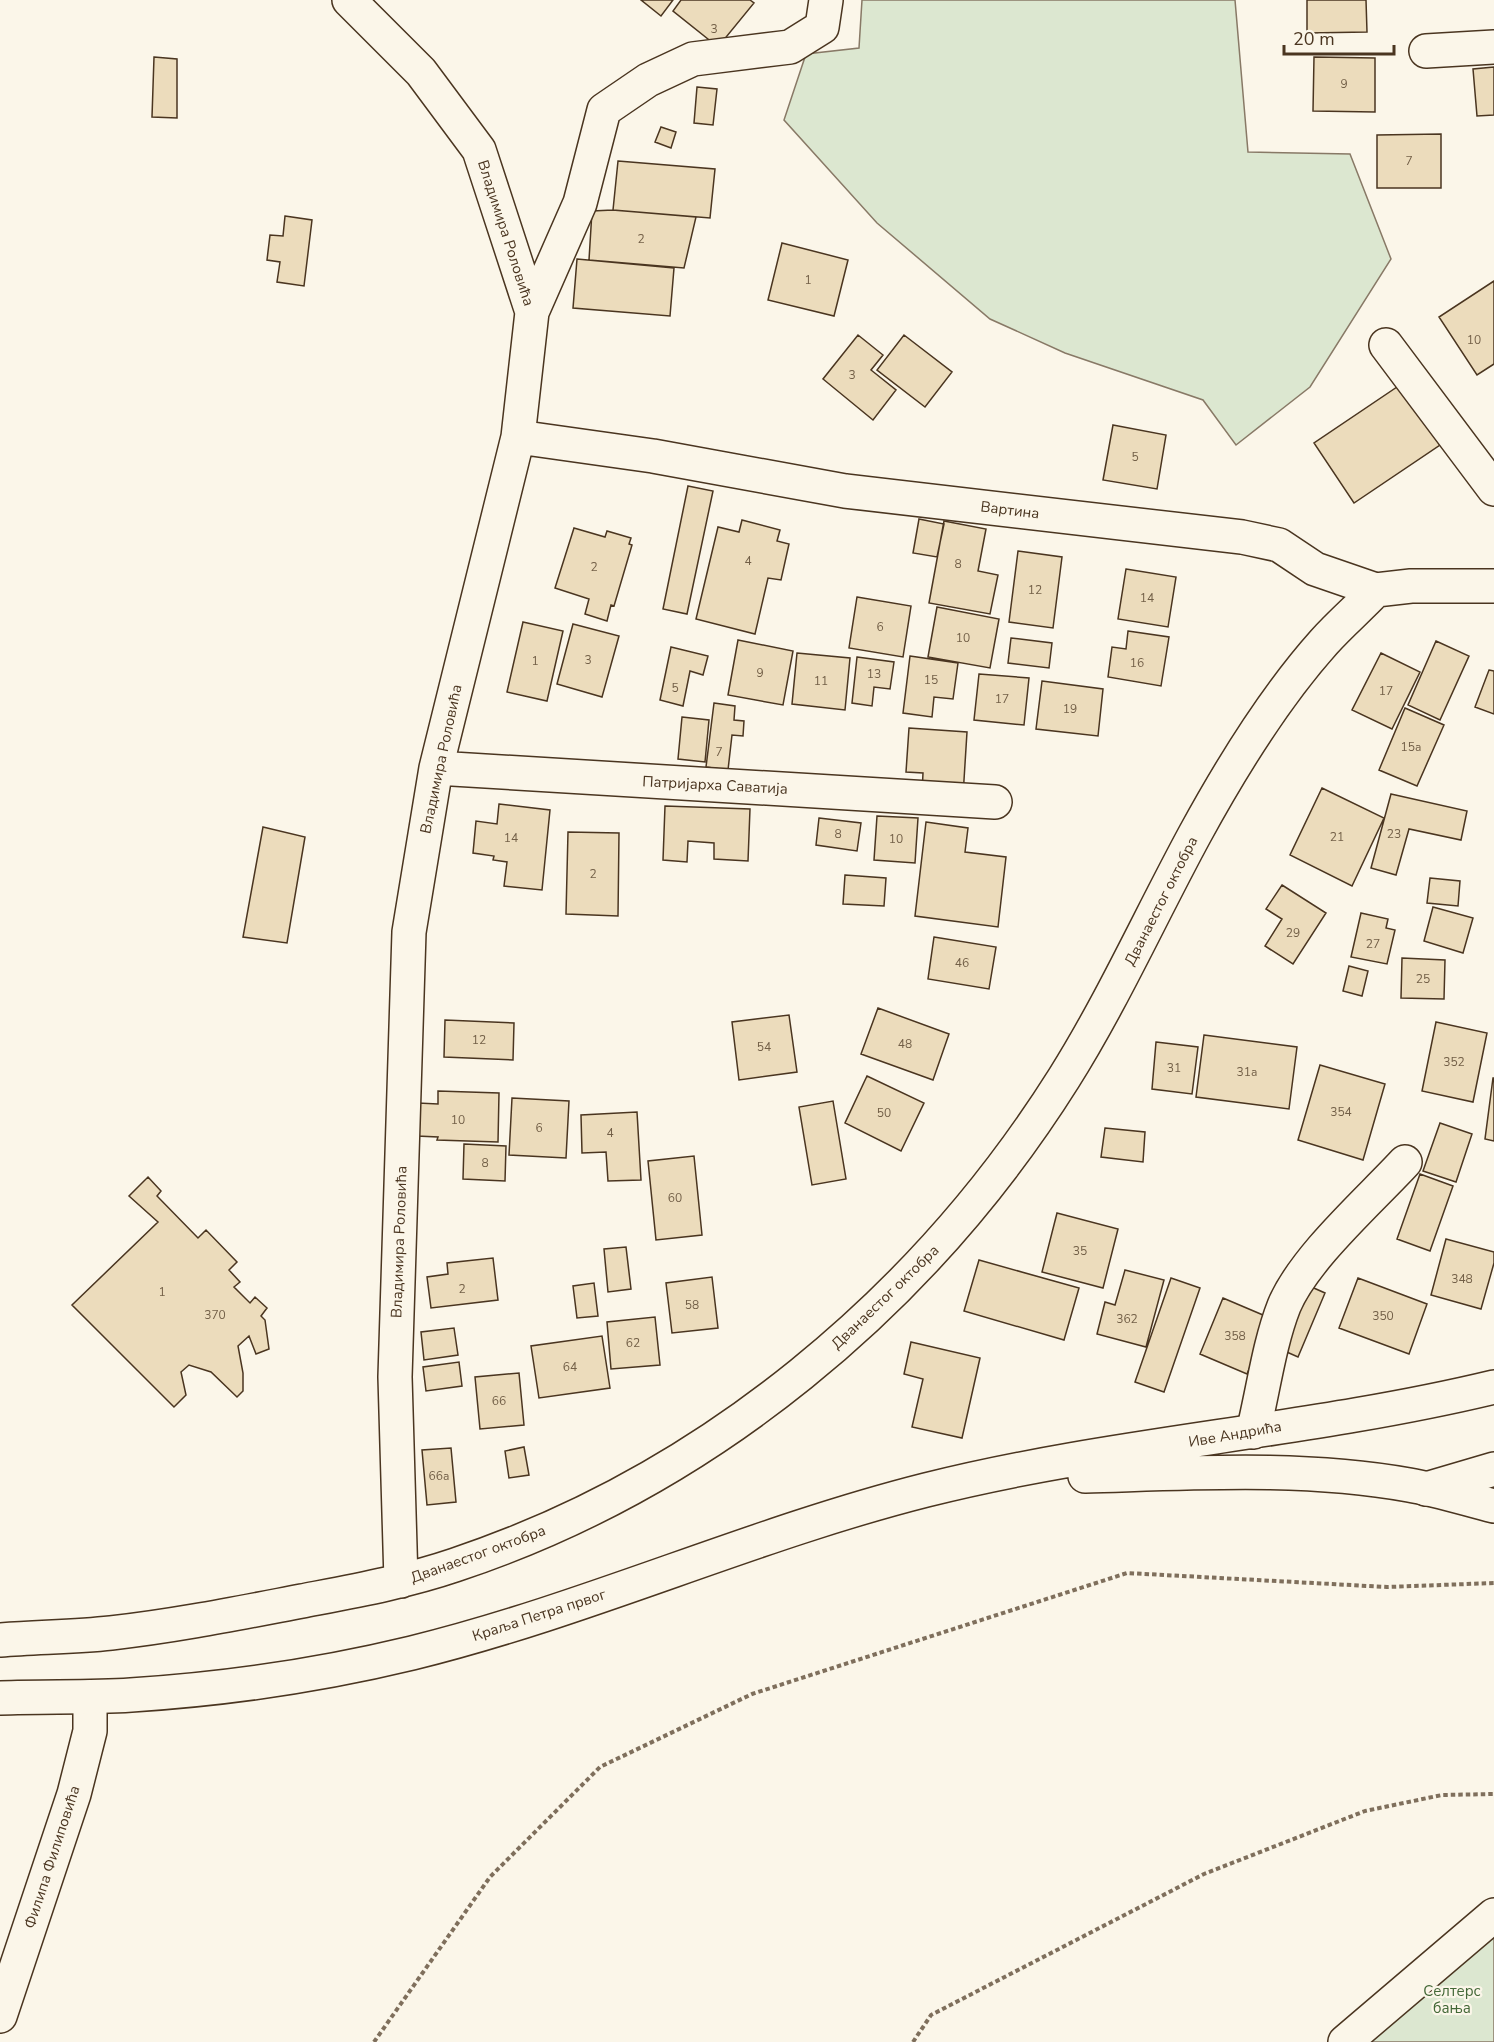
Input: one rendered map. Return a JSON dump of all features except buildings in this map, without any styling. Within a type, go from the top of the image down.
[{"type":"street","name":"Владимира Роловића","points":[[349,0],[421,72],[478,150],[532,312],[518,437],[436,768],[409,932],[395,1377],[401,1581]]},
{"type":"street","points":[[532,312],[580,203],[604,110],[648,80],[693,59],[789,47],[822,27],[826,0]]},
{"type":"street","points":[[1426,51],[1494,47]]},
{"type":"street","points":[[1386,345],[1494,489]]},
{"type":"street","name":"Вартина","points":[[518,437],[653,456],[845,491],[1242,537],[1279,545],[1315,569],[1376,590],[1411,586],[1494,586]]},
{"type":"street","name":"Дванаестог октобра","points":[[0,1640],[71,1637],[155,1628],[401,1581],[519,1542],[626,1492],[717,1436],[778,1391],[850,1336],[909,1278],[971,1209],[1063,1080],[1114,991],[1195,835],[1242,755],[1324,641],[1376,590]]},
{"type":"street","name":"Патријарха Саватија","points":[[436,768],[995,802]]},
{"type":"street","points":[[1253,1432],[1280,1319],[1291,1292],[1314,1259],[1405,1162]]},
{"type":"street","name":"Иве Андрића","points":[[975,1479],[1385,1410],[1494,1387]]},
{"type":"street","points":[[1426,1489],[1494,1469]]},
{"type":"street","points":[[975,1479],[1272,1473],[1370,1480],[1426,1489],[1494,1506]]},
{"type":"street","name":"Краља Петра првог","points":[[0,1698],[90,1697],[241,1684],[410,1653],[505,1626],[868,1507],[975,1479]]},
{"type":"street","name":"Филипа Филиповића","points":[[0,2016],[74,1794],[90,1731],[90,1697]]},
{"type":"street","points":[[1346,2042],[1494,1915]]},
{"type":"path","points":[[374,2042],[490,1877],[600,1767],[752,1694],[1127,1573],[1387,1587],[1494,1583]]},
{"type":"path","points":[[914,2042],[931,2015],[1204,1874],[1365,1811],[1442,1795],[1494,1794]]},
{"type":"green space","points":[[862,0],[1235,0],[1248,152],[1350,154],[1391,259],[1310,387],[1236,445],[1203,400],[1065,353],[990,319],[877,223],[784,120],[806,54],[859,48]]},
{"type":"green space","name":"Селтерс бања","points":[[1494,1907],[1494,2042],[1338,2042]]}]
